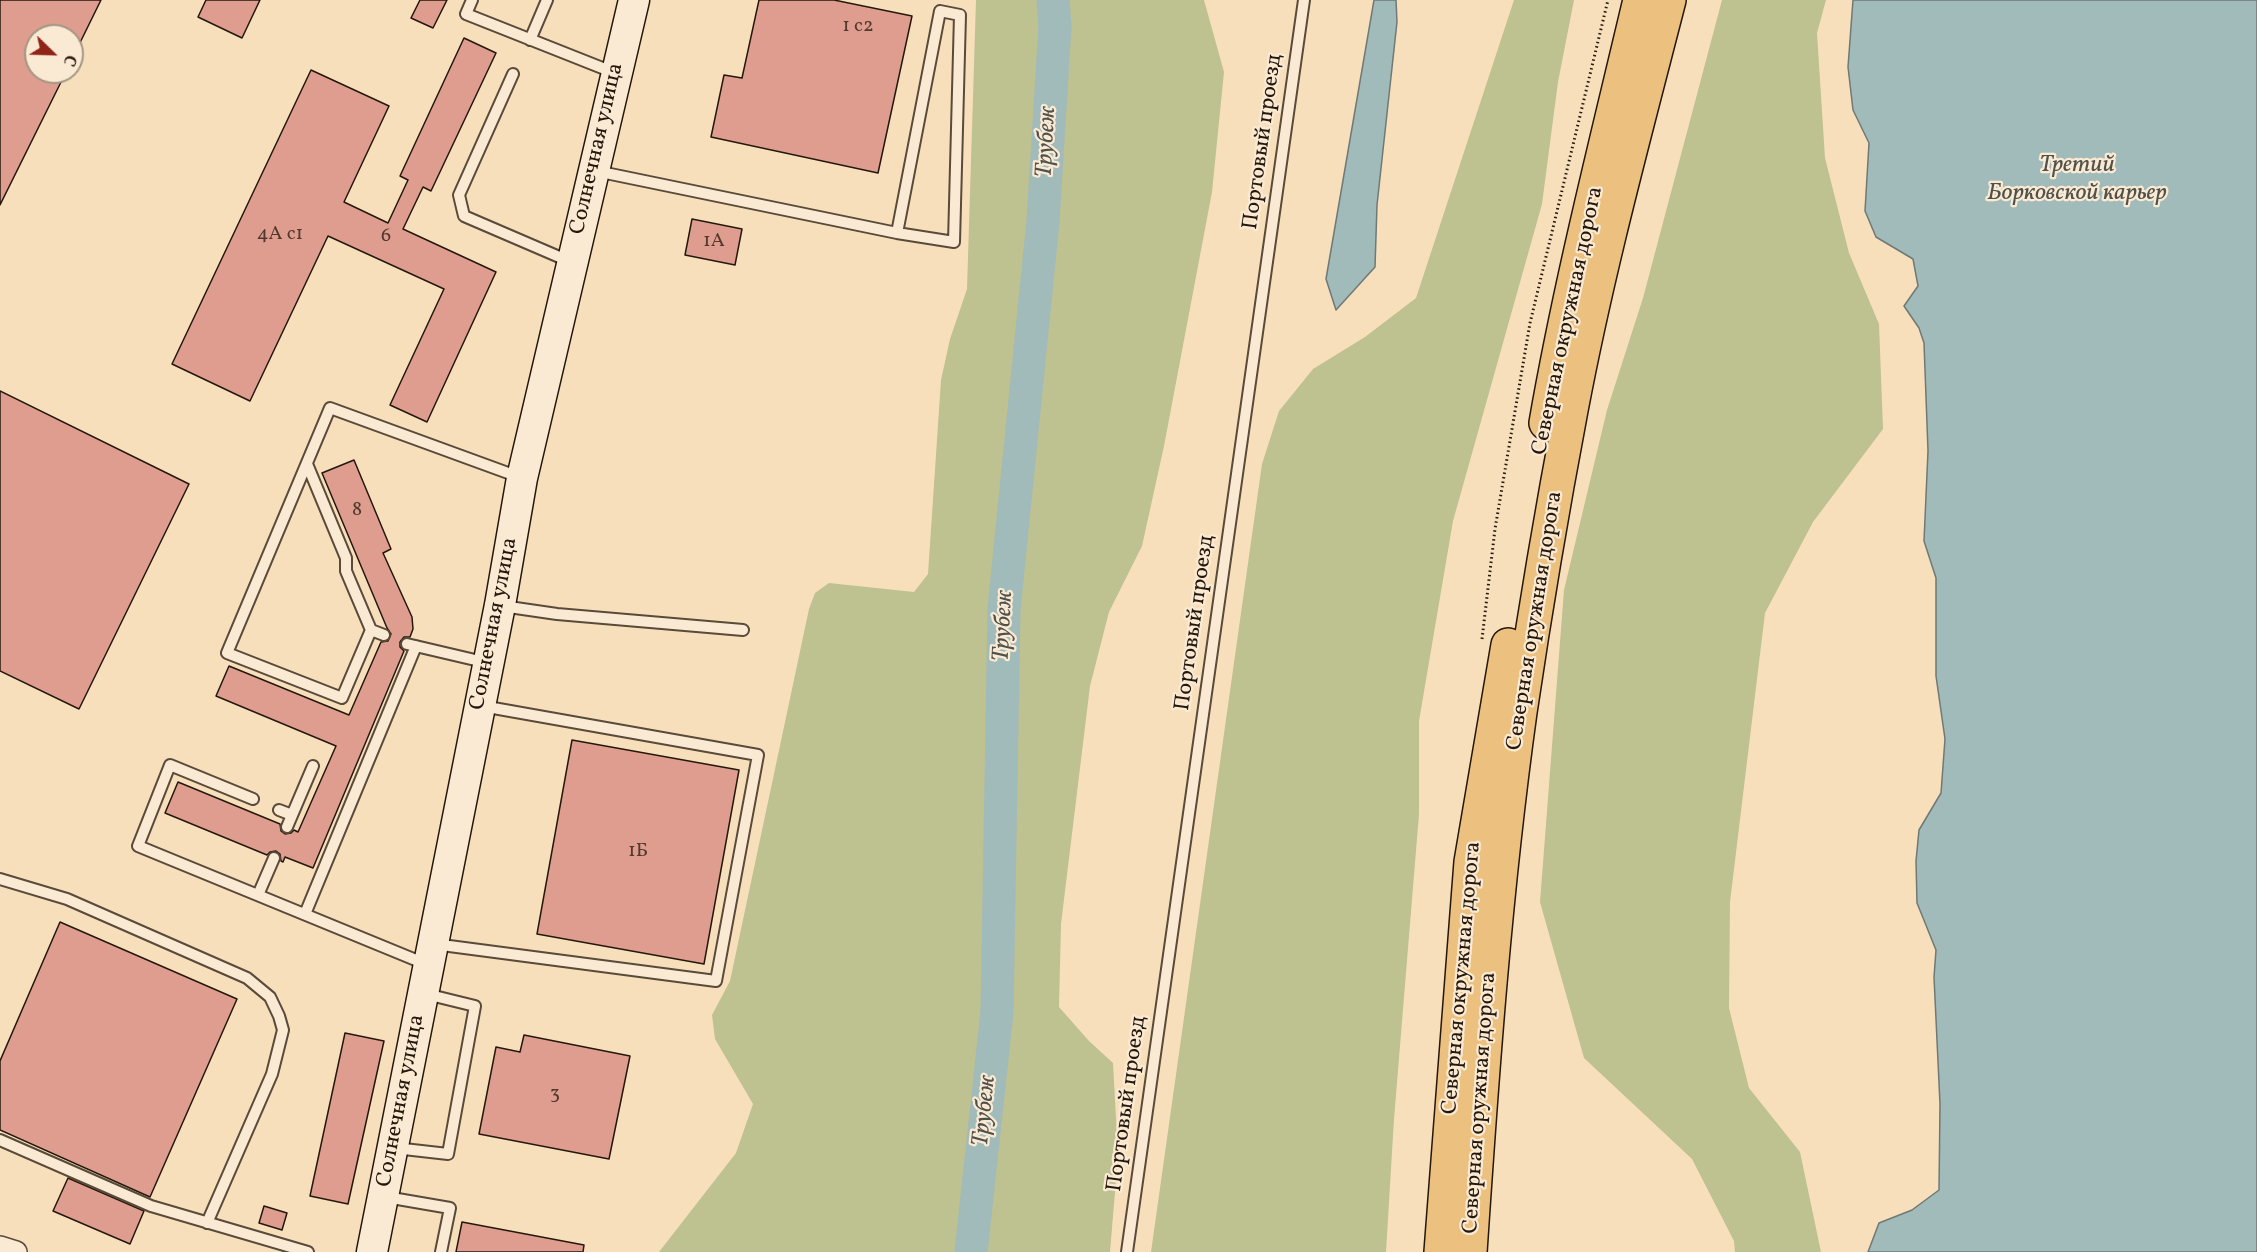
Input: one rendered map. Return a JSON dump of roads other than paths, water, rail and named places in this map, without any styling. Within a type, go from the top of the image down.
[{"type":"main road","name":"Солнечная улица","points":[[372,1252],[500,605],[522,478],[615,73],[634,0]]},
{"type":"main road","name":"Северная окружная дорога","points":[[1441,1252],[1471,862],[1557,360],[1640,0]]},
{"type":"main road","name":"Северная оружная дорога","points":[[1470,1252],[1483,1060],[1500,884],[1520,713],[1531,643],[1571,408],[1604,258],[1669,0]]},
{"type":"street","points":[[0,1247],[16,1252]]},
{"type":"lane","points":[[472,0],[466,14],[615,73]]},
{"type":"lane","points":[[530,40],[547,0]]},
{"type":"lane","name":"Портовый проезд","points":[[1127,1252],[1304,0]]},
{"type":"lane","points":[[593,171],[897,233],[954,242],[960,15],[940,11],[897,233]]},
{"type":"lane","points":[[513,74],[459,195],[464,216],[572,263]]},
{"type":"lane","points":[[371,630],[342,698],[228,653],[330,408],[522,478]]},
{"type":"lane","points":[[307,464],[346,558],[346,571],[371,630],[384,635]]},
{"type":"lane","points":[[500,605],[557,614],[743,630]]},
{"type":"lane","points":[[305,914],[411,645],[488,663]]},
{"type":"lane","points":[[252,799],[171,765],[138,846],[305,914],[430,954],[716,981],[758,755],[479,705]]},
{"type":"lane","points":[[287,827],[313,766]]},
{"type":"lane","points":[[279,810],[292,815]]},
{"type":"lane","points":[[258,895],[274,858]]},
{"type":"lane","points":[[0,879],[67,900],[248,978],[270,997],[283,1030],[272,1074],[207,1223]]},
{"type":"lane","points":[[392,1148],[447,1154],[475,1006],[423,994]]},
{"type":"lane","points":[[0,1140],[151,1206],[308,1252]]},
{"type":"lane","points":[[383,1196],[450,1208],[441,1252]]},
{"type":"water","points":[[1374,0],[1396,0],[1397,22],[1377,205],[1375,267],[1336,310],[1326,279]]},
{"type":"water","name":"Третий Борковской карьер","points":[[1853,0],[2257,0],[2257,1252],[1868,1252],[1879,1223],[1912,1210],[1939,1190],[1940,1104],[1934,977],[1936,950],[1917,903],[1916,861],[1919,830],[1941,793],[1945,739],[1936,676],[1936,578],[1924,541],[1928,451],[1924,343],[1919,328],[1904,306],[1918,286],[1913,259],[1876,237],[1865,211],[1869,143],[1853,110],[1848,67]]},
{"type":"waterway","name":"Трубеж","points":[[971,1252],[997,1012],[1004,609],[1043,221],[1055,26],[1053,0]]}]
